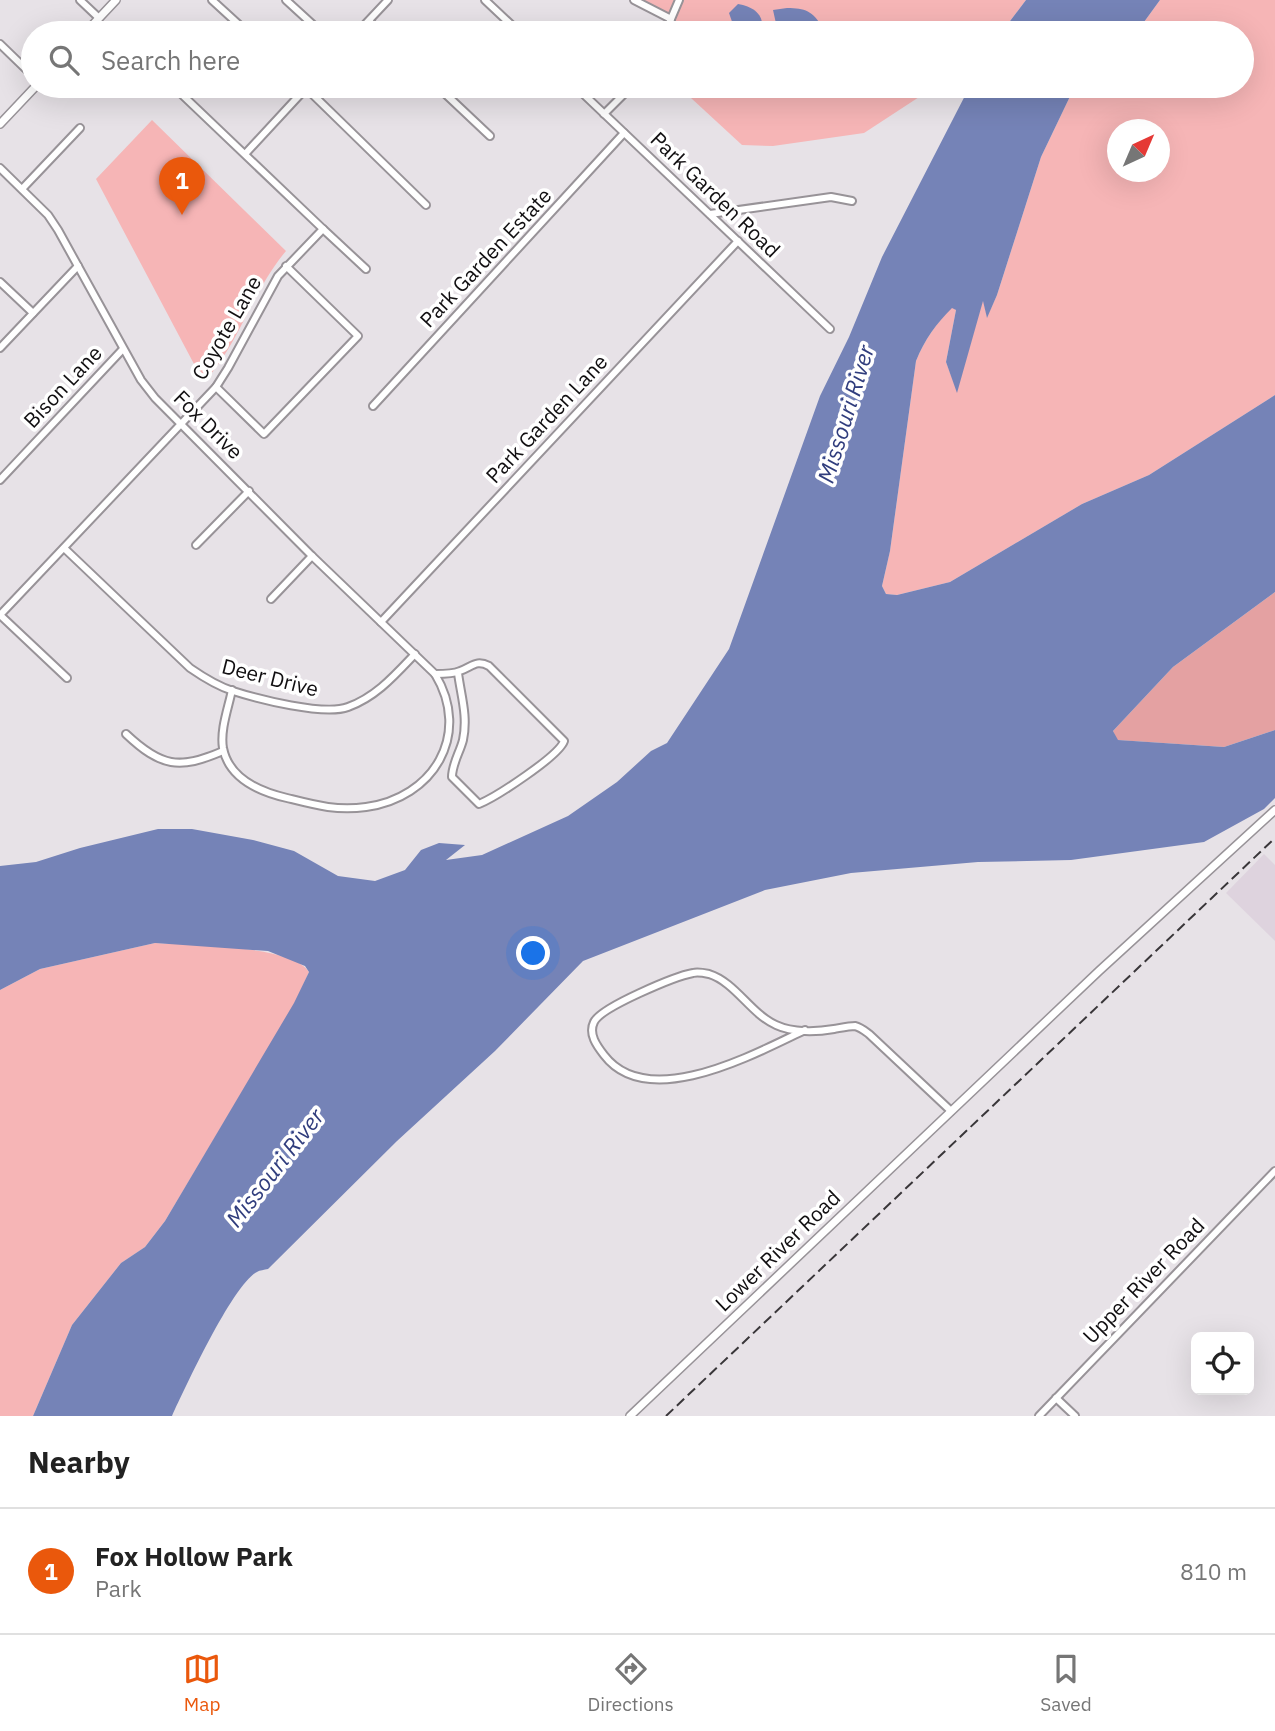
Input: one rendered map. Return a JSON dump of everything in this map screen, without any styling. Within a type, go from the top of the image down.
[{"type":"street","points":[[80,0],[99,18]]},
{"type":"street","points":[[96,21],[116,0]]},
{"type":"street","points":[[212,0],[235,21]]},
{"type":"street","points":[[286,0],[309,21]]},
{"type":"street","points":[[369,21],[388,0]]},
{"type":"street","points":[[485,0],[507,21]]},
{"type":"street","points":[[634,0],[671,19],[679,0]]},
{"type":"street","points":[[0,44],[21,64]]},
{"type":"street","points":[[0,124],[25,98]]},
{"type":"street","points":[[186,98],[366,270]]},
{"type":"street","points":[[246,153],[295,98]]},
{"type":"street","points":[[318,98],[426,205]]},
{"type":"street","points":[[450,98],[490,136]]},
{"type":"street","name":"Park Garden Road","points":[[587,98],[830,329]]},
{"type":"street","points":[[604,114],[620,98]]},
{"type":"street","points":[[22,189],[80,128]]},
{"type":"street","name":"Park Garden Estate","points":[[373,406],[624,133]]},
{"type":"street","name":"Fox Drive","points":[[0,168],[48,215],[141,380],[155,398],[312,556],[435,674],[446,691],[450,729],[445,750],[426,778],[389,801],[369,807],[334,810],[267,793],[247,783],[234,771],[223,751]]},
{"type":"street","points":[[710,214],[831,197],[852,201]]},
{"type":"street","name":"Coyote Lane","points":[[0,615],[216,387],[278,276],[323,229]]},
{"type":"street","name":"Park Garden Lane","points":[[381,622],[738,241]]},
{"type":"street","points":[[0,348],[78,266]]},
{"type":"street","points":[[216,387],[264,434],[358,336],[286,266]]},
{"type":"street","points":[[0,282],[33,313]]},
{"type":"street","name":"Bison Lane","points":[[0,480],[123,349]]},
{"type":"street","points":[[196,545],[249,491]]},
{"type":"street","name":"Deer Drive","points":[[64,548],[190,668],[207,680],[232,690],[317,710],[346,708],[369,698],[390,681],[415,654]]},
{"type":"street","points":[[271,599],[312,556]]},
{"type":"street","points":[[0,615],[67,678]]},
{"type":"street","points":[[435,674],[458,673],[476,662],[489,666],[564,741],[563,746],[548,762],[479,804],[452,777],[466,721],[458,673]]},
{"type":"street","points":[[126,734],[160,760],[181,763],[198,761],[223,751],[223,735],[232,690]]},
{"type":"street","name":"Lower River Road","points":[[630,1416],[951,1111],[1275,810]]},
{"type":"street","points":[[805,1030],[703,1073],[648,1080],[628,1075],[607,1059],[592,1036],[593,1023],[614,1006],[695,972],[711,975],[776,1025],[823,1031],[856,1026],[869,1034],[951,1111]]},
{"type":"street","name":"Upper River Road","points":[[1039,1416],[1275,1171]]},
{"type":"street","points":[[1056,1398],[1075,1416]]},
{"type":"shaded area","points":[[634,0],[1026,0],[1010,21],[670,21]]},
{"type":"shaded area","points":[[1160,0],[1275,0],[1275,395],[1149,475],[1082,504],[950,582],[897,595],[886,594],[882,586],[890,551],[916,361],[931,332],[952,307],[956,310],[946,362],[957,391],[983,299],[987,317],[997,295],[1041,157],[1069,98],[1254,98],[1254,21],[1145,21]]},
{"type":"shaded area","points":[[691,98],[918,98],[864,133],[773,146],[742,145]]},
{"type":"shaded area","points":[[152,120],[286,251],[264,282],[229,348],[207,379],[194,364],[96,179]]},
{"type":"shaded area","points":[[1275,592],[1275,730],[1224,747],[1117,740],[1113,731],[1173,667]]},
{"type":"shaded area","points":[[1264,854],[1275,865],[1275,941],[1226,893]]},
{"type":"shaded area","points":[[155,943],[261,951],[299,963],[309,972],[295,1003],[165,1221],[145,1247],[121,1263],[72,1325],[33,1416],[0,1416],[0,990],[40,969]]},
{"type":"water","points":[[1026,0],[1160,0],[1145,21],[1010,21]]},
{"type":"water","points":[[738,4],[749,7],[762,21],[732,21],[729,13]]},
{"type":"water","points":[[773,10],[804,10],[818,21],[775,21]]},
{"type":"water","name":"Missouri River","points":[[964,98],[1069,98],[1041,157],[997,295],[987,318],[983,301],[957,393],[946,362],[956,310],[952,308],[936,326],[916,361],[890,551],[882,586],[886,594],[897,595],[950,582],[1082,504],[1149,475],[1275,395],[1275,592],[1173,667],[1113,731],[1118,740],[1224,747],[1275,730],[1275,798],[1264,809],[1204,842],[1071,860],[978,862],[851,873],[765,890],[583,961],[495,1051],[397,1141],[268,1269],[258,1271],[247,1280],[210,1338],[172,1416],[33,1416],[72,1325],[121,1263],[145,1247],[165,1221],[294,1003],[309,972],[305,966],[268,951],[155,943],[40,969],[0,990],[0,866],[36,862],[158,829],[192,829],[253,840],[294,851],[338,876],[375,881],[405,870],[421,850],[439,843],[465,845],[446,860],[482,855],[568,816],[617,782],[651,751],[667,743],[729,649],[820,396],[849,337],[882,257]]},
{"type":"railway","points":[[666,1416],[1275,838]]},
{"type":"place","name":"Fox Hollow Park","points":[[182,215]]}]
